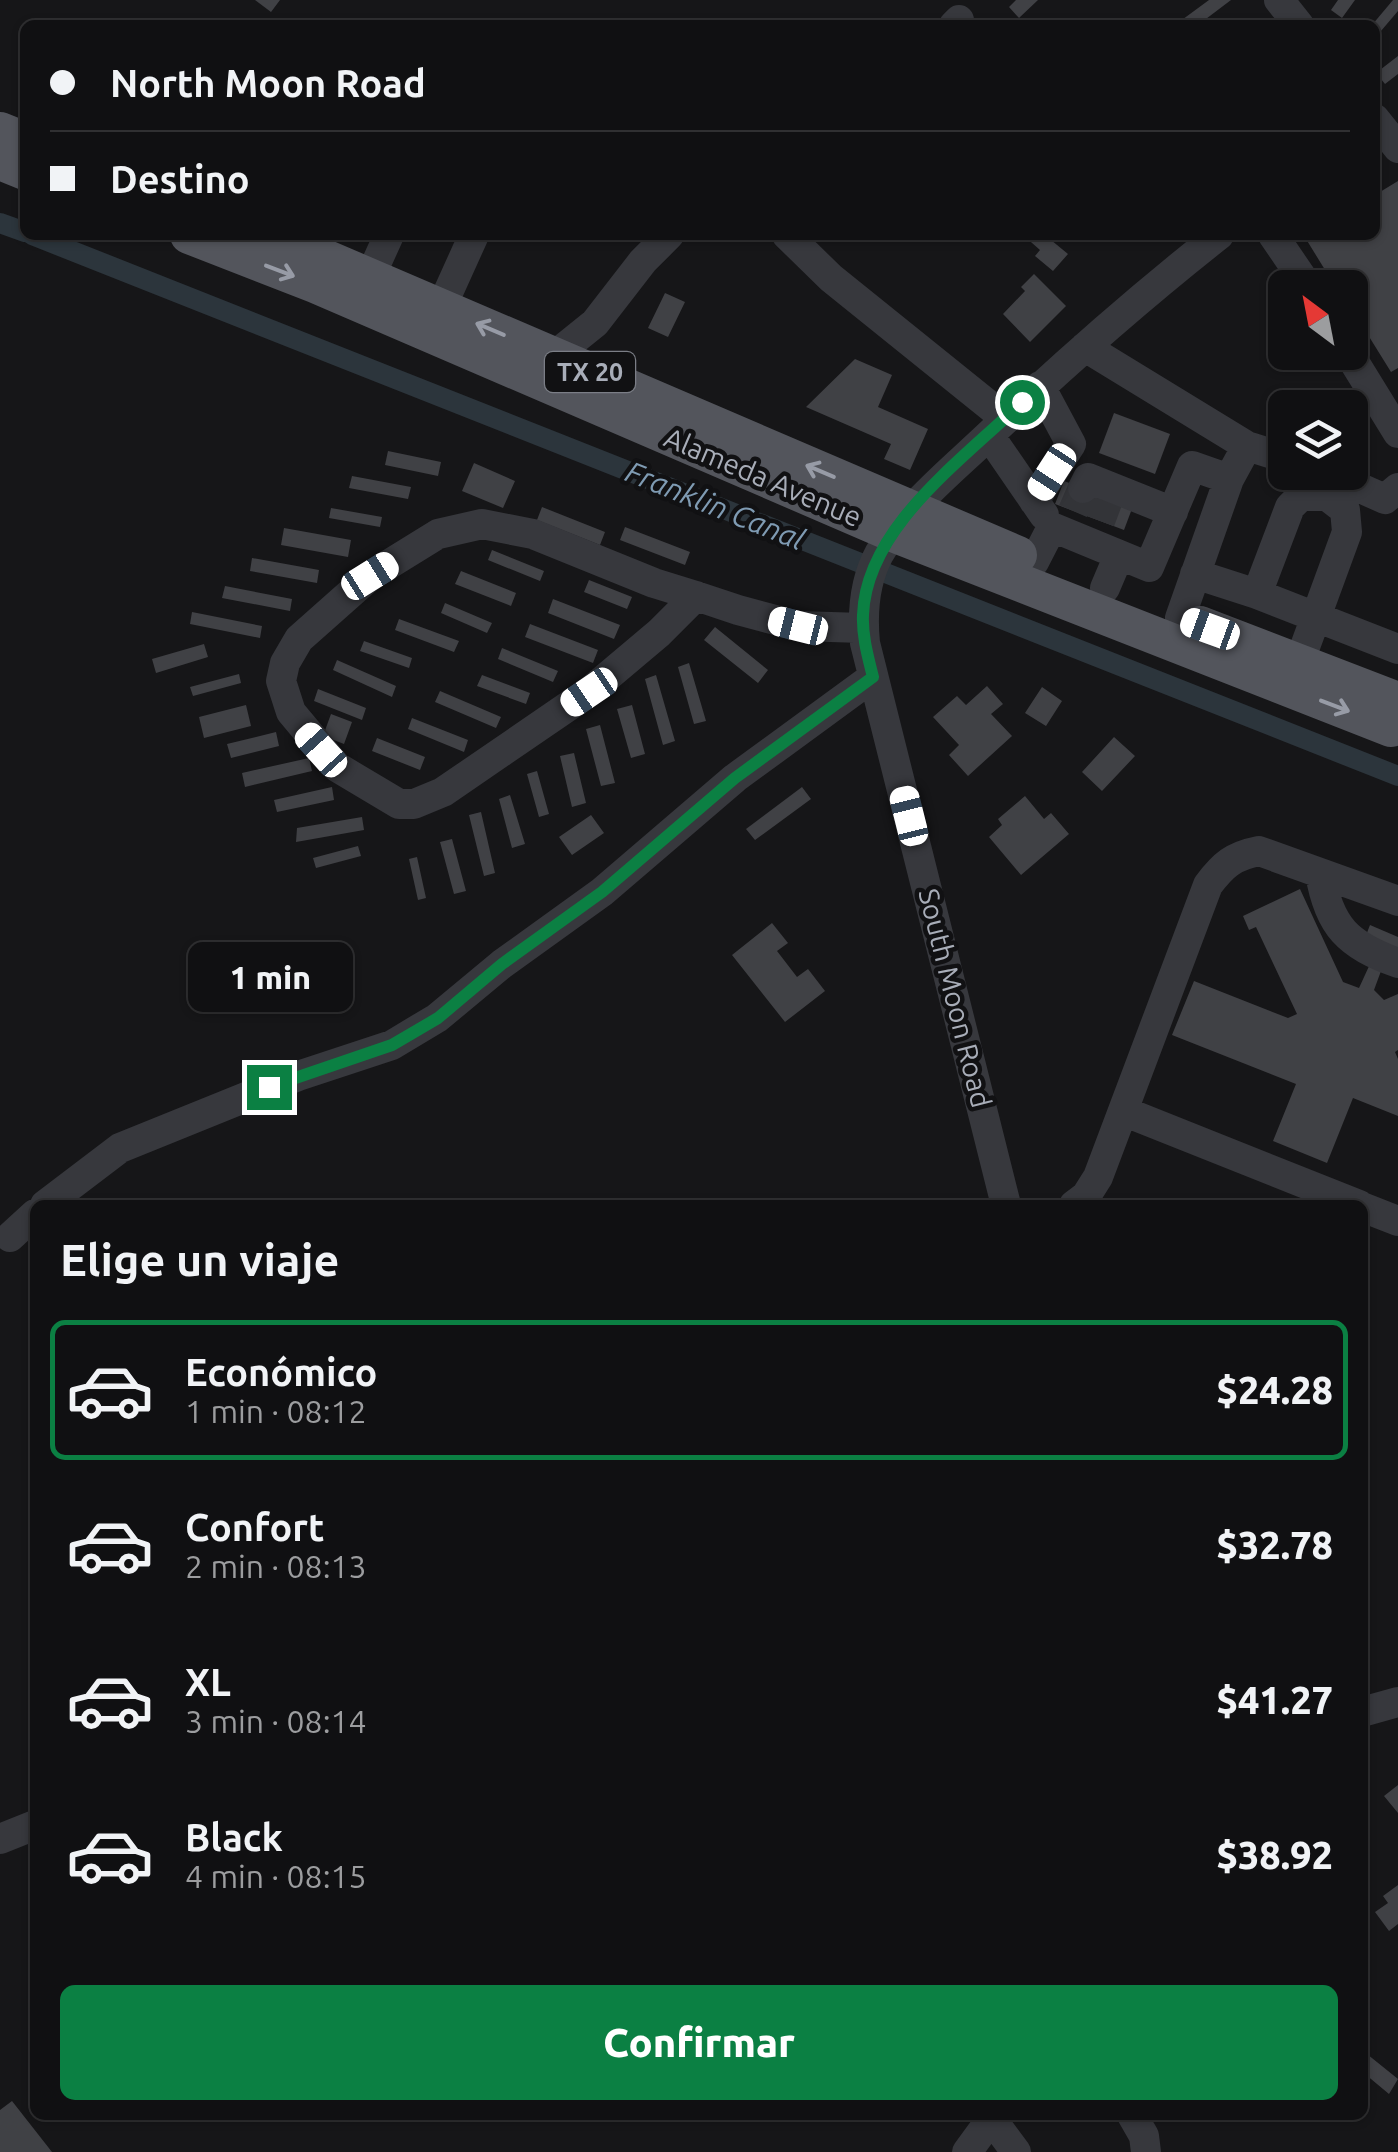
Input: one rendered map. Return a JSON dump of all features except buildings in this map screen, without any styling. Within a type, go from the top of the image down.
[{"type":"main road","name":"Alameda Avenue","points":[[202,240],[896,530],[1392,728],[1398,726]]},
{"type":"main road","name":"Alameda Avenue","points":[[283,240],[554,356],[896,530],[1034,562],[1091,521],[1180,618],[1398,701]]},
{"type":"street","points":[[1279,0],[1295,20]]},
{"type":"street","points":[[1380,126],[1398,148]]},
{"type":"street","points":[[370,277],[386,240]]},
{"type":"street","points":[[441,308],[472,240]]},
{"type":"street","points":[[554,356],[595,323],[663,240]]},
{"type":"street","points":[[792,240],[997,427],[1034,500],[1091,521],[1149,567],[1192,466],[1229,479]]},
{"type":"street","points":[[896,530],[1040,386],[1214,240]]},
{"type":"street","points":[[1276,240],[1296,270]]},
{"type":"street","points":[[1085,347],[1247,446],[1268,453]]},
{"type":"street","points":[[1359,370],[1398,433]]},
{"type":"street","points":[[1040,386],[1071,444],[1091,521]]},
{"type":"street","points":[[1034,500],[1071,444]]},
{"type":"street","points":[[1180,618],[1229,479],[1247,446]]},
{"type":"street","points":[[1367,490],[1386,498],[1398,488]]},
{"type":"street","points":[[1257,594],[1290,506],[1301,496],[1327,496],[1346,510],[1347,532],[1299,662]]},
{"type":"street","points":[[1034,562],[1091,521],[1173,512]]},
{"type":"street","points":[[696,596],[589,692],[442,792],[414,804],[398,804],[337,768],[292,712],[280,681],[299,639],[370,576],[438,534],[482,524],[532,534],[696,596],[798,626],[863,628]]},
{"type":"street","name":"South Moon Road","points":[[896,530],[866,588],[863,628],[1005,1200]]},
{"type":"street","points":[[1195,574],[1398,649]]},
{"type":"street","points":[[51,1200],[120,1148],[298,1076],[392,1045],[438,1018],[502,964],[602,892],[735,778],[873,677]]},
{"type":"street","points":[[1081,1200],[1098,1177],[1208,885],[1223,865],[1238,855],[1258,851],[1398,901]]},
{"type":"street","points":[[1320,873],[1324,899],[1352,943],[1398,963]]},
{"type":"street","points":[[1123,1111],[1346,1200]]},
{"type":"street","points":[[1368,1209],[1398,1221]]},
{"type":"street","points":[[10,1237],[30,1219]]},
{"type":"street","points":[[1368,1710],[1398,1702]]},
{"type":"street","points":[[0,1839],[30,1828]]},
{"type":"street","points":[[967,2152],[991,2120]]},
{"type":"street","points":[[995,2120],[1016,2152]]},
{"type":"street","points":[[1135,2120],[1144,2136],[1146,2152]]},
{"type":"waterway","name":"Franklin Canal","points":[[0,223],[20,230]]},
{"type":"waterway","name":"Franklin Canal","points":[[45,240],[1398,776]]},
{"type":"tunnel","points":[[1073,511],[1083,488]]},
{"type":"tunnel","points":[[1100,521],[1109,497]]},
{"type":"route","points":[[269,1087],[392,1045],[438,1018],[502,964],[602,892],[735,778],[873,677],[862,620],[866,588],[878,557],[910,509],[1022,402]]}]
